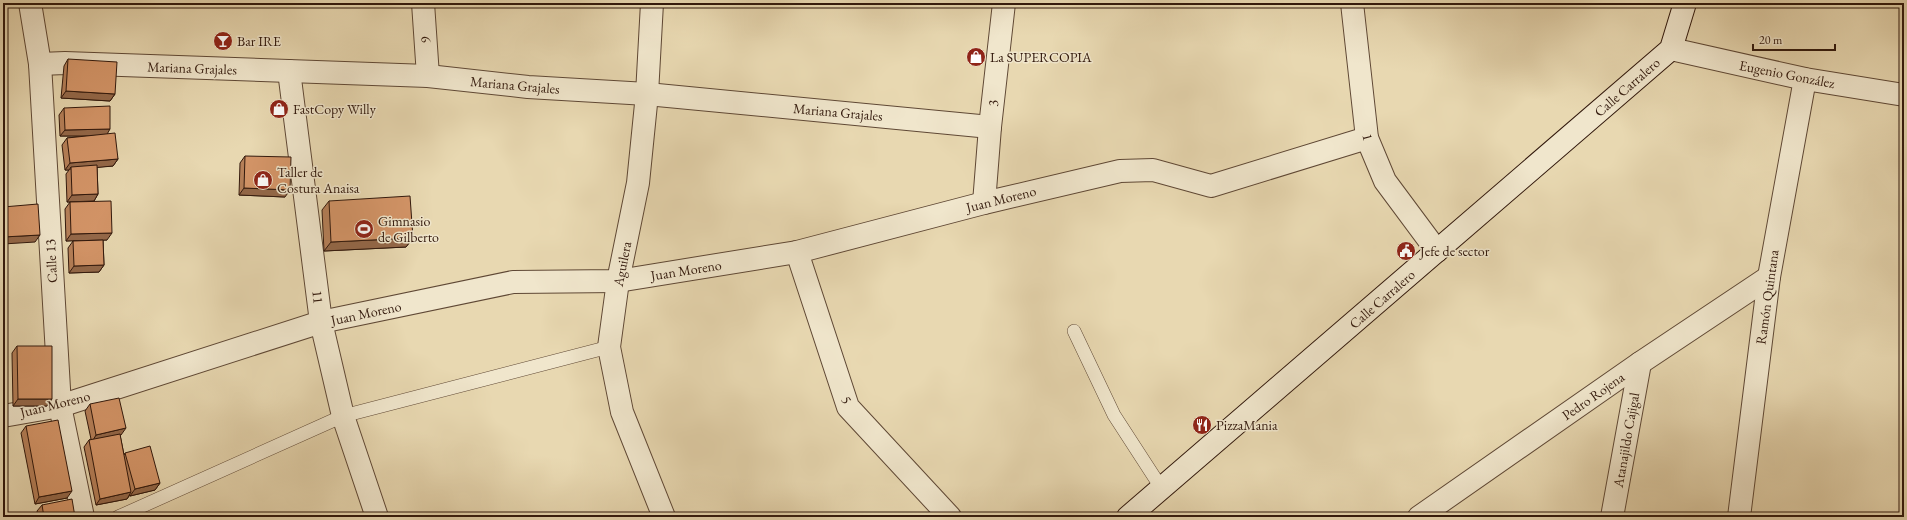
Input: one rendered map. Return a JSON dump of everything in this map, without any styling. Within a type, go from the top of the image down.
[{"type":"street","name":"Calle 13","points":[[30,3],[40,64],[60,406],[83,517]]},
{"type":"street","name":"9","points":[[423,3],[428,76]]},
{"type":"street","name":"Aguilera","points":[[652,3],[647,94],[638,183],[618,281],[609,347],[622,412],[664,517]]},
{"type":"street","name":"3","points":[[984,203],[990,127],[1004,3]]},
{"type":"street","name":"1","points":[[1352,3],[1366,138],[1385,180],[1437,251]]},
{"type":"street","name":"Calle Carralero","points":[[1128,517],[1671,49],[1684,3]]},
{"type":"street","name":"Eugenio González","points":[[1671,49],[1805,79],[1904,95]]},
{"type":"street","name":"Mariana Grajales","points":[[40,64],[65,63],[428,76],[528,87],[647,94],[990,127]]},
{"type":"street","name":"11","points":[[289,71],[321,322],[343,416],[377,517]]},
{"type":"street","name":"Ramón Quintana","points":[[1739,517],[1769,277],[1805,79]]},
{"type":"street","name":"Juan Moreno","points":[[3,416],[60,406],[321,322],[513,282],[618,281],[797,252],[984,203],[1120,171],[1153,170],[1211,186],[1366,138]]},
{"type":"street","name":"5","points":[[797,252],[848,406],[950,517]]},
{"type":"street","name":"Pedro Rojena","points":[[1419,517],[1640,363],[1769,277]]},
{"type":"street","name":"Atanajildo Cajigal","points":[[1612,517],[1640,363]]},
{"type":"lane","points":[[1074,331],[1114,415],[1162,489]]},
{"type":"lane","points":[[118,517],[343,416],[609,347]]},
{"type":"building","points":[[68,59],[117,62],[115,94],[66,91]]},
{"type":"building","points":[[110,106],[110,129],[65,130],[64,108]]},
{"type":"building","points":[[115,133],[118,159],[70,163],[67,138]]},
{"type":"building","name":"Taller de Costura Anaisa","points":[[245,156],[291,157],[290,190],[244,188]]},
{"type":"building","points":[[97,165],[98,194],[72,195],[71,167]]},
{"type":"building","name":"Gimnasio de Gilberto","points":[[410,196],[413,238],[331,242],[329,201]]},
{"type":"building","points":[[111,201],[112,233],[71,234],[70,202]]},
{"type":"building","points":[[38,204],[40,235],[3,237],[3,207]]},
{"type":"building","points":[[103,240],[104,265],[74,266],[73,241]]},
{"type":"building","points":[[17,346],[52,346],[52,399],[18,399]]},
{"type":"building","points":[[119,398],[126,428],[96,435],[90,404]]},
{"type":"building","points":[[58,420],[72,491],[39,497],[26,426]]},
{"type":"building","points":[[120,434],[131,492],[100,499],[89,440]]},
{"type":"building","points":[[150,446],[160,483],[135,489],[125,453]]},
{"type":"building","points":[[72,499],[75,517],[44,517],[42,505]]},
{"type":"place","name":"Bar IRE","points":[[223,41]]},
{"type":"place","name":"La SUPERCOPIA","points":[[976,57]]},
{"type":"place","name":"FastCopy Willy","points":[[279,109]]},
{"type":"place","name":"Taller de Costura Anaisa","points":[[263,180]]},
{"type":"place","name":"Gimnasio de Gilberto","points":[[364,229]]},
{"type":"place","name":"Jefe de sector","points":[[1406,251]]},
{"type":"place","name":"PizzaMania","points":[[1202,425]]}]
